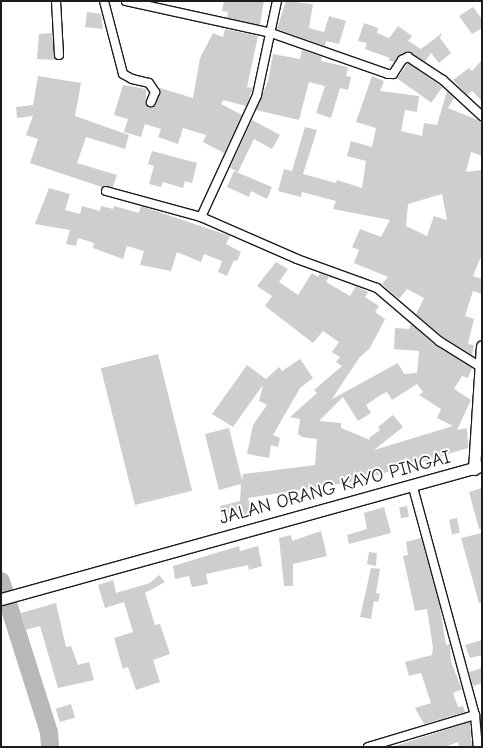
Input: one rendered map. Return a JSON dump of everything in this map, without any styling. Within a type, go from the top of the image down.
[{"type":"main road","points":[[479,469],[479,366],[482,346]]},
{"type":"main road","name":"JALAN ORANG KAYO PINGAI","points":[[198,546],[206,548],[414,491],[479,469]]},
{"type":"main road","name":"JALAN ORANG KAYO PINGAI","points":[[1,599],[479,469]]},
{"type":"street","points":[[56,1],[59,55]]},
{"type":"street","points":[[104,1],[124,74],[132,79],[149,83],[155,92],[151,102]]},
{"type":"street","points":[[126,1],[270,33],[388,74],[393,74],[402,60],[408,57],[443,80],[482,116]]},
{"type":"street","points":[[201,217],[257,95],[277,1]]},
{"type":"street","points":[[106,191],[201,217],[297,259],[377,288],[439,341],[479,366]]},
{"type":"street","points":[[414,491],[475,715],[478,747]]},
{"type":"street","points":[[368,747],[475,715]]},
{"type":"street","points":[[400,737],[403,747]]},
{"type":"building","points":[[224,1],[264,1],[260,25],[227,18],[228,12],[222,11]]},
{"type":"building","points":[[286,1],[313,4],[309,28],[324,32],[329,16],[346,21],[339,44],[326,41],[325,46],[277,29]]},
{"type":"building","points":[[473,7],[482,19],[482,28],[472,34],[459,16]]},
{"type":"building","points":[[87,12],[101,14],[103,29],[85,27]]},
{"type":"building","points":[[364,23],[378,28],[377,33],[389,38],[398,26],[412,36],[408,41],[421,49],[442,33],[440,38],[451,53],[439,63],[431,53],[425,62],[408,51],[394,62],[388,60],[390,58],[365,49],[367,43],[358,41]]},
{"type":"building","points":[[225,29],[258,36],[247,87],[253,88],[246,106],[223,100],[221,104],[242,115],[224,153],[203,142],[206,135],[183,128],[178,144],[158,137],[161,129],[145,124],[141,137],[124,132],[128,119],[114,115],[123,85],[146,89],[146,103],[149,107],[156,105],[160,88],[193,98],[200,58],[213,33],[223,37]]},
{"type":"building","points":[[52,33],[56,60],[37,59],[39,34]]},
{"type":"building","points":[[302,50],[322,57],[321,61],[348,67],[346,76],[351,77],[348,90],[340,88],[331,118],[316,113],[325,86],[309,82],[299,120],[256,110],[268,81],[273,54],[300,59]]},
{"type":"building","points":[[482,60],[482,101],[472,91],[467,95],[453,80],[469,68],[472,71]]},
{"type":"building","points":[[408,63],[442,87],[432,103],[397,79]]},
{"type":"building","points":[[38,76],[81,83],[75,116],[129,135],[125,149],[86,137],[77,163],[117,175],[113,187],[102,187],[30,163],[38,139],[26,135],[33,116],[17,118],[16,107],[33,105]]},
{"type":"building","points":[[372,76],[384,81],[380,91],[419,96],[417,112],[405,110],[401,131],[422,136],[424,123],[437,125],[447,91],[454,98],[448,108],[482,122],[482,156],[471,152],[466,172],[482,170],[482,254],[473,276],[482,279],[482,294],[473,291],[465,316],[474,319],[468,344],[474,345],[472,355],[442,336],[416,314],[424,298],[407,289],[399,299],[382,284],[388,277],[354,263],[359,250],[352,247],[360,229],[381,237],[390,220],[333,209],[336,201],[302,192],[301,197],[278,191],[284,169],[292,171],[305,127],[317,130],[303,174],[336,183],[337,180],[362,188],[366,161],[347,156],[351,141],[372,147],[376,128],[356,122]],"holes":[[[442,194],[447,220],[434,216],[427,236],[406,226],[408,204]]]},
{"type":"building","points":[[252,120],[280,135],[272,149],[254,139],[238,172],[230,168]]},
{"type":"building","points":[[152,151],[197,163],[192,183],[185,181],[183,188],[163,182],[161,187],[149,184],[154,166],[148,164]]},
{"type":"building","points":[[234,171],[272,187],[267,199],[251,191],[249,197],[227,187]]},
{"type":"building","points":[[49,188],[70,194],[65,210],[80,214],[82,206],[100,211],[101,206],[113,209],[114,206],[139,213],[141,206],[230,236],[226,244],[241,252],[237,261],[234,260],[227,276],[218,272],[222,261],[204,254],[201,262],[177,252],[171,271],[140,265],[144,251],[127,246],[123,259],[93,248],[94,243],[78,238],[76,246],[66,244],[70,230],[35,224]]},
{"type":"building","points":[[276,262],[288,269],[279,282],[298,295],[312,273],[318,277],[320,273],[329,277],[326,282],[350,296],[356,286],[368,292],[365,297],[379,306],[375,312],[385,319],[370,348],[359,358],[332,399],[398,363],[404,374],[417,373],[419,351],[394,349],[395,328],[409,329],[411,324],[436,346],[472,368],[468,378],[462,376],[454,389],[471,400],[457,430],[467,428],[468,448],[371,477],[341,484],[321,485],[319,492],[306,489],[248,498],[253,514],[238,518],[236,512],[222,516],[220,506],[240,501],[241,484],[219,490],[205,434],[229,428],[242,480],[243,474],[315,465],[317,439],[302,437],[298,434],[300,419],[290,417],[317,393],[314,390],[342,366],[336,362],[340,357],[332,352],[339,342],[323,331],[313,343],[265,306],[272,296],[257,286]],"holes":[[[417,384],[423,392],[419,395],[441,409],[437,418],[453,426],[374,450],[403,427],[393,415],[378,427],[380,430],[369,438],[370,440],[341,428],[341,423],[319,421],[343,397],[358,421],[371,413],[366,405],[382,394],[387,392],[392,400]]]},
{"type":"building","points":[[158,354],[192,491],[135,505],[101,368]]},
{"type":"building","points":[[300,359],[313,378],[300,388],[273,435],[280,438],[278,447],[271,445],[269,458],[247,454],[253,425],[267,405],[259,401],[263,385],[233,427],[212,414],[247,365],[266,379],[279,367],[282,371]]},
{"type":"building","points":[[482,488],[482,529],[479,529],[469,492]]},
{"type":"building","points":[[407,506],[409,517],[401,518],[399,507]]},
{"type":"building","points":[[384,507],[391,533],[349,544],[347,535],[367,529],[364,513]]},
{"type":"building","points":[[457,518],[460,533],[452,534],[449,520]]},
{"type":"building","points":[[321,531],[327,556],[293,564],[293,586],[284,586],[279,538],[291,535],[292,541]]},
{"type":"building","points":[[482,533],[482,603],[479,603],[461,538]]},
{"type":"building","points":[[421,538],[440,607],[446,645],[450,644],[451,662],[462,689],[453,693],[458,707],[463,706],[465,712],[424,724],[415,708],[431,703],[421,673],[409,676],[405,662],[432,655],[433,648],[427,609],[415,611],[403,556],[408,555],[406,542]]},
{"type":"building","points":[[239,546],[240,551],[258,546],[262,566],[249,570],[248,565],[206,574],[208,584],[192,587],[189,576],[175,579],[173,566]]},
{"type":"building","points":[[369,552],[377,553],[376,566],[367,564]]},
{"type":"building","points":[[371,568],[380,569],[376,593],[380,594],[378,602],[374,601],[371,619],[360,617]]},
{"type":"building","points":[[159,575],[165,582],[145,593],[155,625],[160,624],[170,654],[153,660],[160,682],[136,690],[128,667],[123,669],[114,638],[133,632],[124,602],[105,608],[98,585],[113,580],[116,593],[150,583]]},
{"type":"building","points":[[56,603],[66,647],[71,646],[78,665],[89,662],[94,680],[58,688],[40,626],[25,630],[21,613]]},
{"type":"building","points":[[482,640],[482,655],[470,658],[465,645]]},
{"type":"building","points":[[482,668],[482,683],[473,686],[469,672]]},
{"type":"building","points":[[71,704],[75,717],[60,722],[56,709]]},
{"type":"building","points":[[470,722],[472,747],[459,747],[458,742],[445,747],[392,747]]},
{"type":"waterway","points":[[1,581],[49,732],[50,747]]}]
